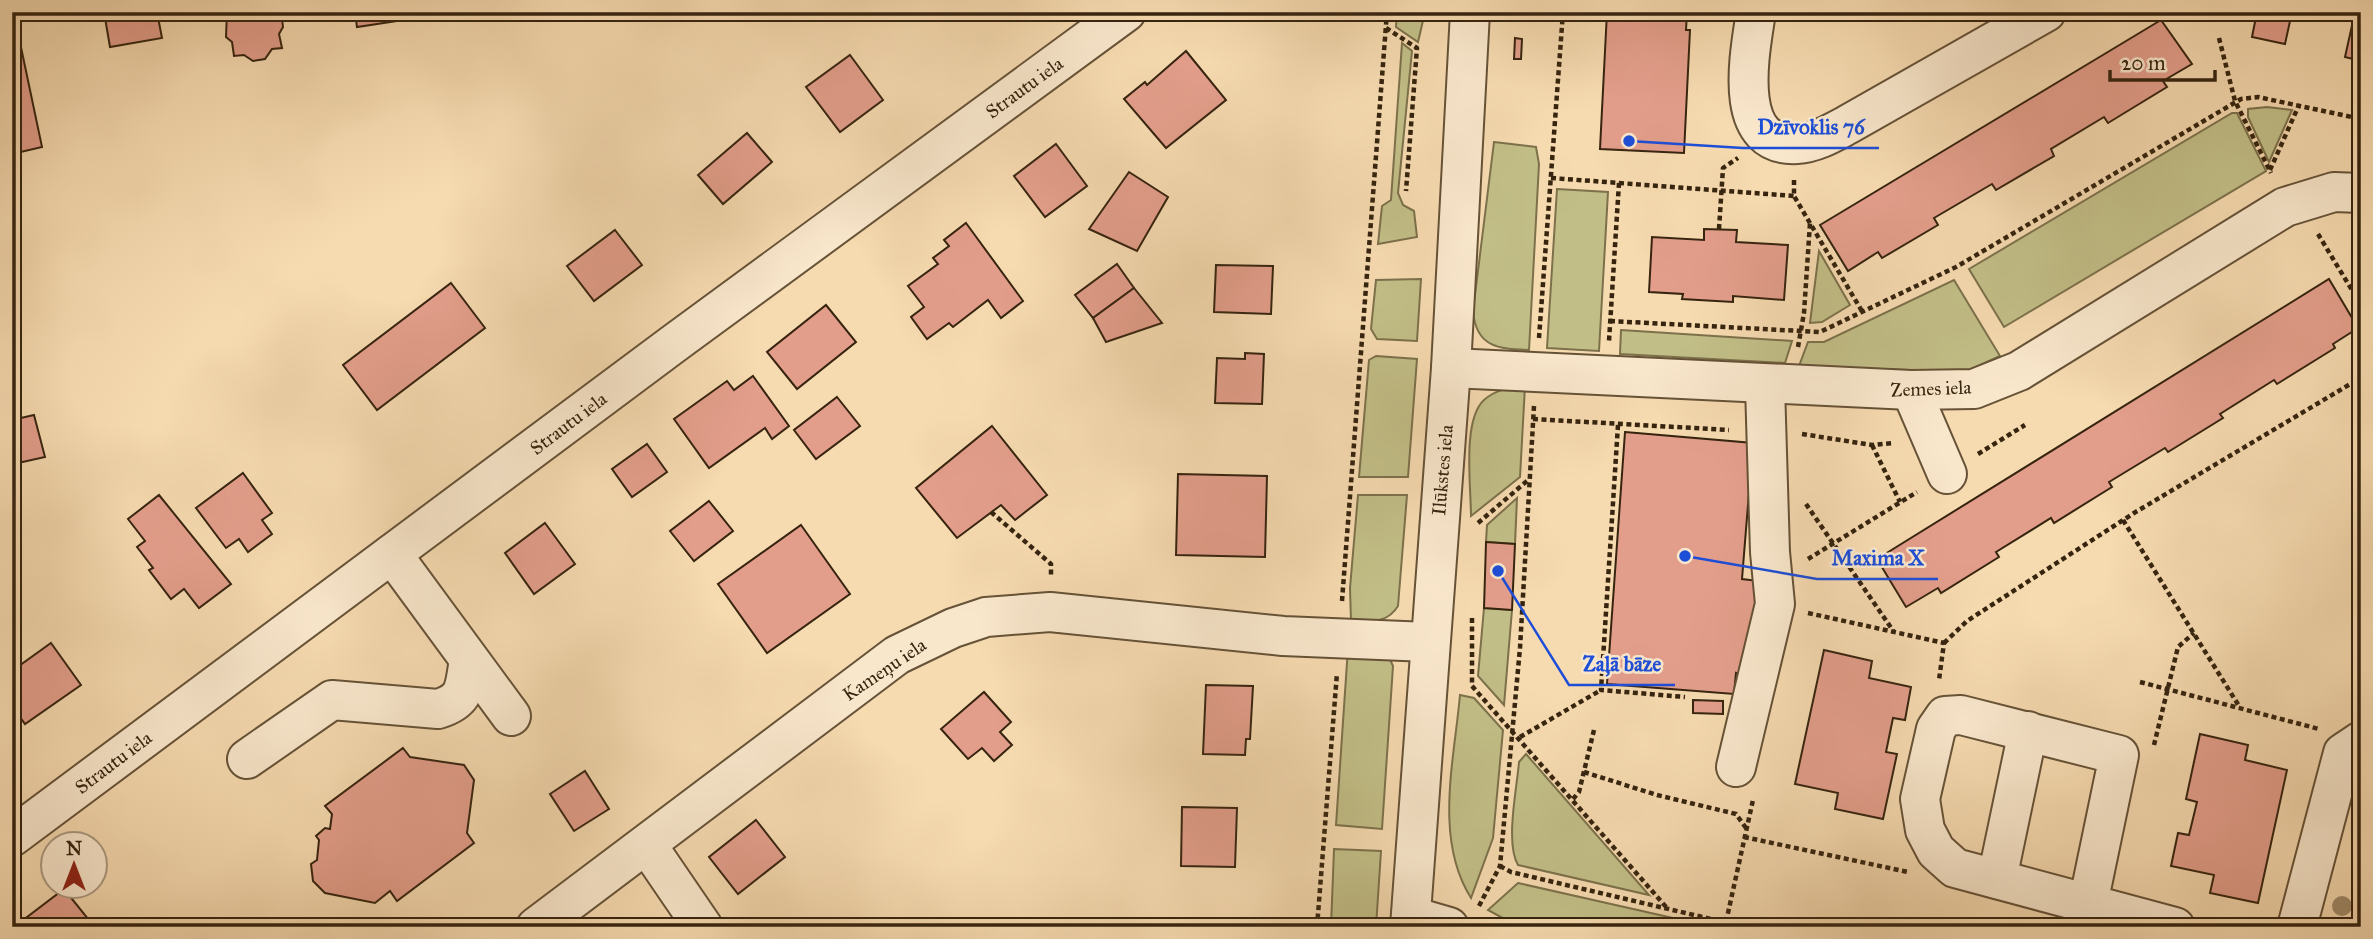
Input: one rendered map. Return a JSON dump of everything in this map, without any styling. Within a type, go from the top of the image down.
[{"type":"street","name":"Strautu iela","points":[[12,837],[1126,12]]},
{"type":"street","name":"Ilūkstes iela","points":[[1410,922],[1428,642],[1451,368],[1470,12]]},
{"type":"street","points":[[1756,12],[1749,92],[1753,118],[1767,137],[1796,145],[1816,140],[2046,12]]},
{"type":"street","name":"Zemes iela","points":[[1451,368],[1777,386],[1974,389],[2019,371],[2293,205],[2334,192],[2361,192]]},
{"type":"street","points":[[1735,767],[1775,604],[1767,432],[1777,386]]},
{"type":"street","points":[[1911,390],[1947,474]]},
{"type":"street","points":[[392,554],[511,716]]},
{"type":"street","name":"Kameņu iela","points":[[536,927],[897,655],[953,628],[986,617],[1049,612],[1283,636],[1428,642]]},
{"type":"street","points":[[247,759],[331,699],[438,709],[454,704],[463,693],[469,660]]},
{"type":"street","points":[[2088,904],[2119,755],[1961,715],[1945,716],[1936,729],[1920,799],[1925,830],[1936,851],[1955,868],[2088,904],[2175,927]]},
{"type":"street","points":[[1997,879],[2028,732]]},
{"type":"street","points":[[2297,927],[2352,747]]},
{"type":"street","points":[[647,845],[703,927]]},
{"type":"street","points":[[1410,922],[1464,917]]},
{"type":"path","points":[[1317,927],[1387,12]]},
{"type":"path","points":[[1464,917],[1500,866],[1513,729],[1528,480],[1563,12]]},
{"type":"path","points":[[1386,29],[1417,48],[1406,191]]},
{"type":"path","points":[[2219,38],[2235,101],[2270,171],[2361,305]]},
{"type":"path","points":[[1610,321],[1801,334],[1819,332],[1956,267],[2235,101],[2258,97],[2361,119]]},
{"type":"path","points":[[2270,171],[2299,104]]},
{"type":"path","points":[[1719,229],[1723,168],[1767,137]]},
{"type":"path","points":[[1794,172],[1794,195],[1863,313]]},
{"type":"path","points":[[1551,178],[1794,195]]},
{"type":"path","points":[[1603,424],[1619,183]]},
{"type":"path","points":[[1777,386],[1801,334],[1810,223]]},
{"type":"path","points":[[1945,716],[1936,702],[1944,643],[1967,621],[2123,520],[2352,383],[2361,382]]},
{"type":"path","points":[[1533,419],[1767,432],[1872,445],[1933,439]]},
{"type":"path","points":[[1601,690],[1618,425]]},
{"type":"path","points":[[1805,561],[2025,425]]},
{"type":"path","points":[[1872,445],[1900,502]]},
{"type":"path","points":[[1476,536],[1476,524],[1528,480]]},
{"type":"path","points":[[1804,500],[1895,633]]},
{"type":"path","points":[[991,512],[1051,564],[1049,612]]},
{"type":"path","points":[[2123,520],[2240,708]]},
{"type":"path","points":[[1472,609],[1472,686],[1513,729],[1667,908]]},
{"type":"path","points":[[1796,610],[1944,643]]},
{"type":"path","points":[[2140,682],[2329,732],[2352,747]]},
{"type":"path","points":[[1520,737],[1601,690],[1685,697]]},
{"type":"path","points":[[1573,799],[1579,792],[1594,730]]},
{"type":"path","points":[[1584,772],[1657,795],[1737,814],[1746,829]]},
{"type":"path","points":[[1744,837],[1903,872],[1919,871]]},
{"type":"path","points":[[1500,866],[1511,872],[1745,927]]},
{"type":"shaded area","points":[[1397,12],[1425,12],[1418,42],[1396,27]]},
{"type":"shaded area","points":[[1402,43],[1412,51],[1398,193],[1403,205],[1414,211],[1417,237],[1378,244],[1382,206],[1391,200]]},
{"type":"shaded area","points":[[2267,107],[2292,110],[2269,162],[2248,117],[2248,109]]},
{"type":"shaded area","points":[[2232,113],[2237,113],[2266,171],[2004,327],[1969,269]]},
{"type":"shaded area","points":[[1494,142],[1536,147],[1539,164],[1529,350],[1508,349],[1490,344],[1475,323],[1473,311]]},
{"type":"shaded area","points":[[1557,189],[1608,192],[1599,351],[1547,348]]},
{"type":"shaded area","points":[[1819,251],[1850,305],[1822,322],[1810,323]]},
{"type":"shaded area","points":[[1421,279],[1417,341],[1377,339],[1371,329],[1376,280]]},
{"type":"shaded area","points":[[1954,280],[2000,356],[1965,372],[1799,366],[1808,342],[1824,342]]},
{"type":"shaded area","points":[[1621,330],[1792,341],[1785,363],[1620,354]]},
{"type":"shaded area","points":[[1376,356],[1417,359],[1408,477],[1359,477],[1369,360]]},
{"type":"shaded area","points":[[1525,386],[1520,477],[1471,516],[1469,455],[1477,410],[1493,393]]},
{"type":"shaded area","points":[[1358,495],[1407,495],[1398,606],[1384,619],[1351,621],[1350,588]]},
{"type":"shaded area","points":[[1517,498],[1515,544],[1486,542],[1487,525]]},
{"type":"shaded area","points":[[1484,608],[1512,610],[1504,705],[1478,676]]},
{"type":"shaded area","points":[[1348,648],[1388,655],[1393,666],[1382,829],[1336,825]]},
{"type":"shaded area","points":[[1460,695],[1474,698],[1503,730],[1493,838],[1471,898],[1453,851],[1450,826],[1451,773]]},
{"type":"shaded area","points":[[1526,754],[1649,895],[1518,865],[1512,843],[1513,815],[1519,762]]},
{"type":"shaded area","points":[[1334,849],[1381,851],[1376,927],[1331,927]]},
{"type":"shaded area","points":[[1518,883],[1691,922],[1691,927],[1519,927],[1488,910]]},
{"type":"building","points":[[104,12],[157,12],[162,38],[110,47]]},
{"type":"building","points":[[227,12],[275,12],[282,19],[283,27],[279,34],[282,48],[272,49],[265,59],[253,61],[244,55],[234,56],[232,42],[226,37]]},
{"type":"building","points":[[355,12],[403,12],[404,20],[357,27]]},
{"type":"building","points":[[482,12],[532,12],[484,20]]},
{"type":"building","points":[[1607,12],[1687,12],[1686,30],[1690,30],[1684,153],[1600,149]]},
{"type":"building","points":[[2257,12],[2292,12],[2285,44],[2252,37]]},
{"type":"building","points":[[2355,12],[2361,12],[2361,61],[2345,57]]},
{"type":"building","points":[[2161,20],[2192,64],[2163,81],[2167,87],[2108,123],[2104,117],[2051,149],[2054,156],[1996,190],[1992,184],[1934,218],[1938,225],[1882,258],[1878,252],[1848,271],[1820,225]]},
{"type":"building","points":[[18,33],[42,147],[12,154],[12,35]]},
{"type":"building","points":[[1515,38],[1522,39],[1521,59],[1514,59]]},
{"type":"building","points":[[1186,51],[1226,100],[1166,148],[1124,99],[1145,82],[1147,85]]},
{"type":"building","points":[[850,55],[883,100],[840,132],[806,87]]},
{"type":"building","points":[[747,133],[772,162],[723,204],[698,175]]},
{"type":"building","points":[[1056,144],[1087,186],[1045,217],[1014,176]]},
{"type":"building","points":[[1129,172],[1168,197],[1137,251],[1089,229]]},
{"type":"building","points":[[966,223],[1023,301],[1001,318],[988,300],[953,327],[949,323],[927,339],[911,317],[924,307],[908,286],[938,264],[933,258],[949,246],[944,240]]},
{"type":"building","points":[[1704,229],[1737,230],[1736,242],[1788,245],[1784,300],[1733,296],[1733,302],[1682,299],[1683,294],[1649,292],[1652,237],[1704,240]]},
{"type":"building","points":[[615,230],[642,265],[594,301],[567,266]]},
{"type":"building","points":[[1117,264],[1134,288],[1093,318],[1075,295]]},
{"type":"building","points":[[1216,265],[1273,266],[1271,314],[1214,312]]},
{"type":"building","points":[[2329,279],[2358,328],[2333,344],[2335,348],[2277,384],[2274,380],[2220,414],[2223,418],[2168,452],[2165,448],[2109,482],[2112,487],[2054,523],[2051,518],[1996,552],[1999,557],[1941,593],[1938,588],[1906,607],[1877,559]]},
{"type":"building","points":[[451,283],[485,328],[377,410],[343,365]]},
{"type":"building","points":[[1134,288],[1162,323],[1106,342],[1093,318]]},
{"type":"building","points":[[826,305],[856,342],[797,389],[767,352]]},
{"type":"building","points":[[1245,353],[1264,354],[1262,404],[1215,403],[1217,358],[1245,359]]},
{"type":"building","points":[[753,376],[789,426],[772,439],[765,428],[709,468],[674,419],[727,381],[734,390]]},
{"type":"building","points":[[837,397],[860,426],[816,459],[794,430]]},
{"type":"building","points":[[34,415],[45,457],[18,463],[19,469],[12,470],[12,420]]},
{"type":"building","points":[[992,426],[1047,495],[1015,520],[1001,505],[957,538],[916,488]]},
{"type":"building","points":[[1625,432],[1753,443],[1742,579],[1759,581],[1744,676],[1736,673],[1734,694],[1607,684]]},
{"type":"building","points":[[647,444],[667,472],[632,497],[612,469]]},
{"type":"building","points":[[243,473],[272,513],[262,520],[272,534],[248,552],[239,539],[226,548],[196,508]]},
{"type":"building","points":[[1178,474],[1267,476],[1265,557],[1176,555]]},
{"type":"building","points":[[159,495],[231,584],[199,608],[184,589],[171,599],[149,570],[153,568],[137,547],[145,541],[128,519]]},
{"type":"building","points":[[709,501],[733,531],[694,561],[670,531]]},
{"type":"building","points":[[545,523],[575,564],[534,594],[505,553]]},
{"type":"building","points":[[801,525],[850,594],[767,653],[718,584]]},
{"type":"building","points":[[1486,542],[1515,544],[1512,610],[1484,608]]},
{"type":"building","points":[[51,643],[81,685],[25,724],[12,706],[12,671]]},
{"type":"building","points":[[1824,650],[1872,661],[1869,678],[1911,687],[1905,720],[1893,718],[1886,752],[1897,754],[1883,819],[1835,809],[1838,793],[1795,784]]},
{"type":"building","points":[[1206,685],[1253,686],[1250,739],[1246,739],[1245,755],[1203,754]]},
{"type":"building","points":[[984,692],[1011,722],[1000,732],[1012,745],[994,761],[982,748],[968,759],[941,729]]},
{"type":"building","points":[[1693,700],[1723,701],[1723,714],[1693,713]]},
{"type":"building","points":[[2200,734],[2248,745],[2245,760],[2287,770],[2258,903],[2210,893],[2214,875],[2171,866],[2178,833],[2189,835],[2197,802],[2186,799]]},
{"type":"building","points":[[403,748],[410,757],[464,765],[474,780],[467,833],[474,843],[397,901],[390,891],[375,903],[325,893],[313,881],[311,864],[317,860],[319,840],[316,836],[325,828],[330,829],[332,814],[325,806]]},
{"type":"building","points":[[585,771],[609,809],[574,831],[550,794]]},
{"type":"building","points":[[1182,807],[1237,808],[1235,867],[1181,866]]},
{"type":"building","points":[[756,820],[785,857],[738,894],[709,857]]},
{"type":"building","points":[[50,900],[73,900],[89,920],[80,927],[14,927]]},
{"type":"place","name":"Dzīvoklis 76","points":[[1629,141]]},
{"type":"place","name":"Maxima X","points":[[1685,556]]},
{"type":"place","name":"Zaļā bāze","points":[[1498,571]]}]
